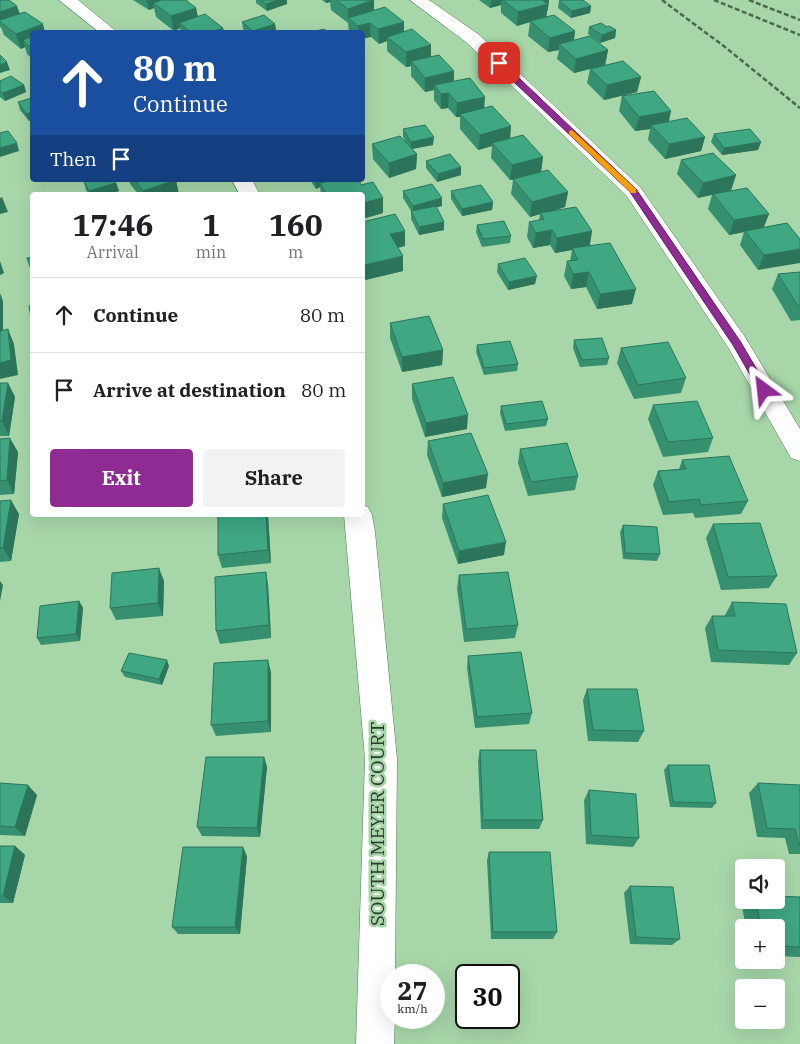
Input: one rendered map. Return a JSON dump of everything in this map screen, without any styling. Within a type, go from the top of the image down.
[{"type":"street","points":[[67,0],[106,30]]},
{"type":"street","points":[[418,0],[472,38],[634,191],[737,343],[800,451]]},
{"type":"street","name":"SOUTH MEYER COURT","points":[[358,517],[362,532],[381,759],[375,1044]]},
{"type":"building","points":[[0,0],[9,0],[17,6],[0,12]]},
{"type":"building","points":[[162,0],[186,0],[196,8],[171,16],[153,3]]},
{"type":"building","points":[[261,0],[278,0],[266,4]]},
{"type":"building","points":[[336,0],[373,0],[348,9]]},
{"type":"building","points":[[503,0],[542,0],[548,4],[518,12]]},
{"type":"building","points":[[583,0],[591,6],[572,11],[559,1]]},
{"type":"building","points":[[385,7],[404,22],[378,29],[370,23],[358,26],[348,18]]},
{"type":"building","points":[[25,12],[43,24],[16,34],[0,22],[0,20]]},
{"type":"building","points":[[205,14],[223,28],[217,30],[188,30],[179,23]]},
{"type":"building","points":[[264,15],[275,24],[252,30],[242,22]]},
{"type":"building","points":[[554,15],[575,31],[550,38],[530,21]]},
{"type":"building","points":[[601,23],[616,30],[602,35],[589,27]]},
{"type":"building","points":[[412,29],[431,45],[406,52],[387,37]]},
{"type":"building","points":[[590,36],[608,50],[576,59],[559,44]]},
{"type":"building","points":[[30,37],[30,47],[23,40]]},
{"type":"building","points":[[0,55],[7,62],[0,65]]},
{"type":"building","points":[[439,55],[454,71],[425,78],[411,61]]},
{"type":"building","points":[[623,61],[641,77],[607,85],[590,69]]},
{"type":"building","points":[[11,76],[24,85],[3,93],[0,91],[0,81]]},
{"type":"building","points":[[470,78],[485,97],[457,103],[449,93],[441,94],[434,85]]},
{"type":"building","points":[[654,91],[671,111],[639,117],[622,96]]},
{"type":"building","points":[[30,99],[30,113],[26,114],[18,102]]},
{"type":"building","points":[[492,106],[511,126],[480,135],[460,114]]},
{"type":"building","points":[[687,118],[705,137],[669,144],[651,125]]},
{"type":"building","points":[[425,125],[434,137],[411,142],[403,129]]},
{"type":"building","points":[[750,129],[761,142],[724,148],[714,134]]},
{"type":"building","points":[[8,131],[17,143],[0,148],[0,133]]},
{"type":"building","points":[[523,135],[543,157],[512,165],[492,143]]},
{"type":"building","points":[[400,136],[417,154],[389,163],[372,144]]},
{"type":"building","points":[[713,153],[736,175],[703,183],[681,160]]},
{"type":"building","points":[[450,154],[461,167],[438,174],[426,161]]},
{"type":"building","points":[[548,170],[568,192],[532,202],[513,179]]},
{"type":"building","points":[[84,182],[116,183],[89,191]]},
{"type":"building","points":[[136,182],[170,182],[143,191]]},
{"type":"building","points":[[360,182],[361,185],[373,182],[383,198],[365,202],[365,192],[325,192],[320,183]]},
{"type":"building","points":[[432,184],[442,198],[413,206],[403,191]]},
{"type":"building","points":[[481,185],[493,202],[462,209],[451,191]]},
{"type":"building","points":[[747,188],[769,214],[734,220],[713,194]]},
{"type":"building","points":[[436,206],[444,222],[419,227],[411,211]]},
{"type":"building","points":[[576,207],[592,231],[557,238],[552,230],[536,233],[529,222],[544,219],[540,213]]},
{"type":"building","points":[[395,214],[405,231],[390,234],[403,256],[365,265],[365,221]]},
{"type":"building","points":[[504,221],[511,236],[483,239],[477,225]]},
{"type":"building","points":[[787,223],[800,239],[800,249],[764,255],[745,231]]},
{"type":"building","points":[[610,243],[636,289],[600,294],[589,272],[573,274],[567,261],[578,260],[572,248]]},
{"type":"building","points":[[525,258],[537,276],[509,282],[498,264]]},
{"type":"building","points":[[800,272],[800,306],[798,306],[778,274]]},
{"type":"building","points":[[429,316],[443,350],[402,357],[390,323]]},
{"type":"building","points":[[8,329],[11,360],[0,363],[0,331]]},
{"type":"building","points":[[602,338],[609,358],[582,360],[574,340]]},
{"type":"building","points":[[510,341],[518,364],[484,368],[477,345]]},
{"type":"building","points":[[668,342],[686,378],[638,385],[621,348]]},
{"type":"building","points":[[453,377],[468,415],[426,423],[412,384]]},
{"type":"building","points":[[0,383],[8,383],[2,421],[0,421]]},
{"type":"building","points":[[542,401],[548,419],[506,424],[501,406]]},
{"type":"building","points":[[697,401],[713,438],[668,442],[653,405]]},
{"type":"building","points":[[471,433],[488,474],[443,483],[428,441]]},
{"type":"building","points":[[10,438],[7,480],[0,481],[0,439]]},
{"type":"building","points":[[567,443],[578,476],[531,482],[520,449]]},
{"type":"building","points":[[729,456],[748,501],[701,505],[699,499],[669,502],[658,471],[686,469],[682,460]]},
{"type":"building","points":[[488,495],[506,542],[459,551],[443,504]]},
{"type":"building","points":[[11,500],[3,548],[0,548],[0,501]]},
{"type":"building","points":[[218,517],[266,517],[268,550],[218,555]]},
{"type":"building","points":[[760,523],[777,576],[728,577],[713,524]]},
{"type":"building","points":[[623,525],[657,527],[660,554],[625,553]]},
{"type":"building","points":[[159,568],[158,603],[110,608],[112,573]]},
{"type":"building","points":[[266,572],[269,625],[216,631],[215,577]]},
{"type":"building","points":[[508,572],[518,625],[466,629],[459,575]]},
{"type":"building","points":[[79,601],[76,634],[37,638],[40,606]]},
{"type":"building","points":[[732,602],[786,604],[797,653],[718,650],[712,616],[735,616]]},
{"type":"building","points":[[521,652],[532,713],[477,717],[468,656]]},
{"type":"building","points":[[129,653],[167,660],[159,679],[121,671]]},
{"type":"building","points":[[268,660],[268,721],[211,725],[214,663]]},
{"type":"building","points":[[587,689],[637,689],[644,731],[593,730]]},
{"type":"building","points":[[480,750],[536,750],[543,820],[483,820]]},
{"type":"building","points":[[206,757],[264,757],[257,828],[197,827]]},
{"type":"building","points":[[668,765],[709,765],[716,803],[673,802]]},
{"type":"building","points":[[0,783],[28,785],[15,827],[0,826]]},
{"type":"building","points":[[758,783],[800,785],[800,845],[795,829],[767,828]]},
{"type":"building","points":[[589,790],[636,794],[639,838],[591,835]]},
{"type":"building","points":[[0,846],[15,846],[3,896],[0,896]]},
{"type":"building","points":[[183,847],[243,847],[235,927],[172,927]]},
{"type":"building","points":[[489,852],[550,852],[557,932],[493,932]]},
{"type":"building","points":[[630,886],[673,887],[680,939],[636,937]]},
{"type":"building","points":[[785,896],[800,897],[800,947],[785,946],[785,919],[759,919],[758,909],[785,909]]},
{"type":"railway","points":[[662,0],[725,47],[800,108]]},
{"type":"railway","points":[[714,0],[800,35]]},
{"type":"railway","points":[[749,0],[800,20]]},
{"type":"slow traffic","points":[[572,133],[634,191]]},
{"type":"route","points":[[499,63],[634,191],[737,343],[764,390]]}]
